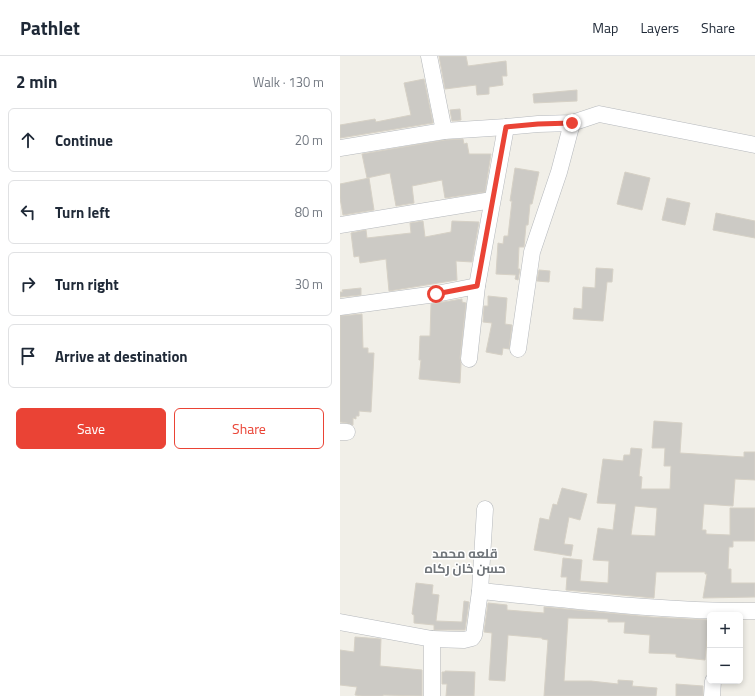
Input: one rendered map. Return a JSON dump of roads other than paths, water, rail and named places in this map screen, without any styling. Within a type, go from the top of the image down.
[{"type":"street","points":[[429,56],[444,131]]},
{"type":"street","points":[[340,148],[444,131],[572,123],[599,114],[755,145]]},
{"type":"street","points":[[518,349],[532,252],[559,172],[572,123]]},
{"type":"street","points":[[469,359],[477,286],[506,127]]},
{"type":"street","points":[[340,225],[492,200]]},
{"type":"street","points":[[340,307],[436,294],[477,286]]},
{"type":"street","points":[[340,622],[432,639],[464,640],[472,638],[474,635],[480,591],[485,509]]},
{"type":"street","points":[[480,591],[707,612]]},
{"type":"street","points":[[736,612],[755,611]]},
{"type":"street","points":[[432,639],[432,696]]},
{"type":"street","points":[[712,696],[713,684]]},
{"type":"district","name":"قلعه محمد حسن خان رکاه","points":[[465,560]]}]
